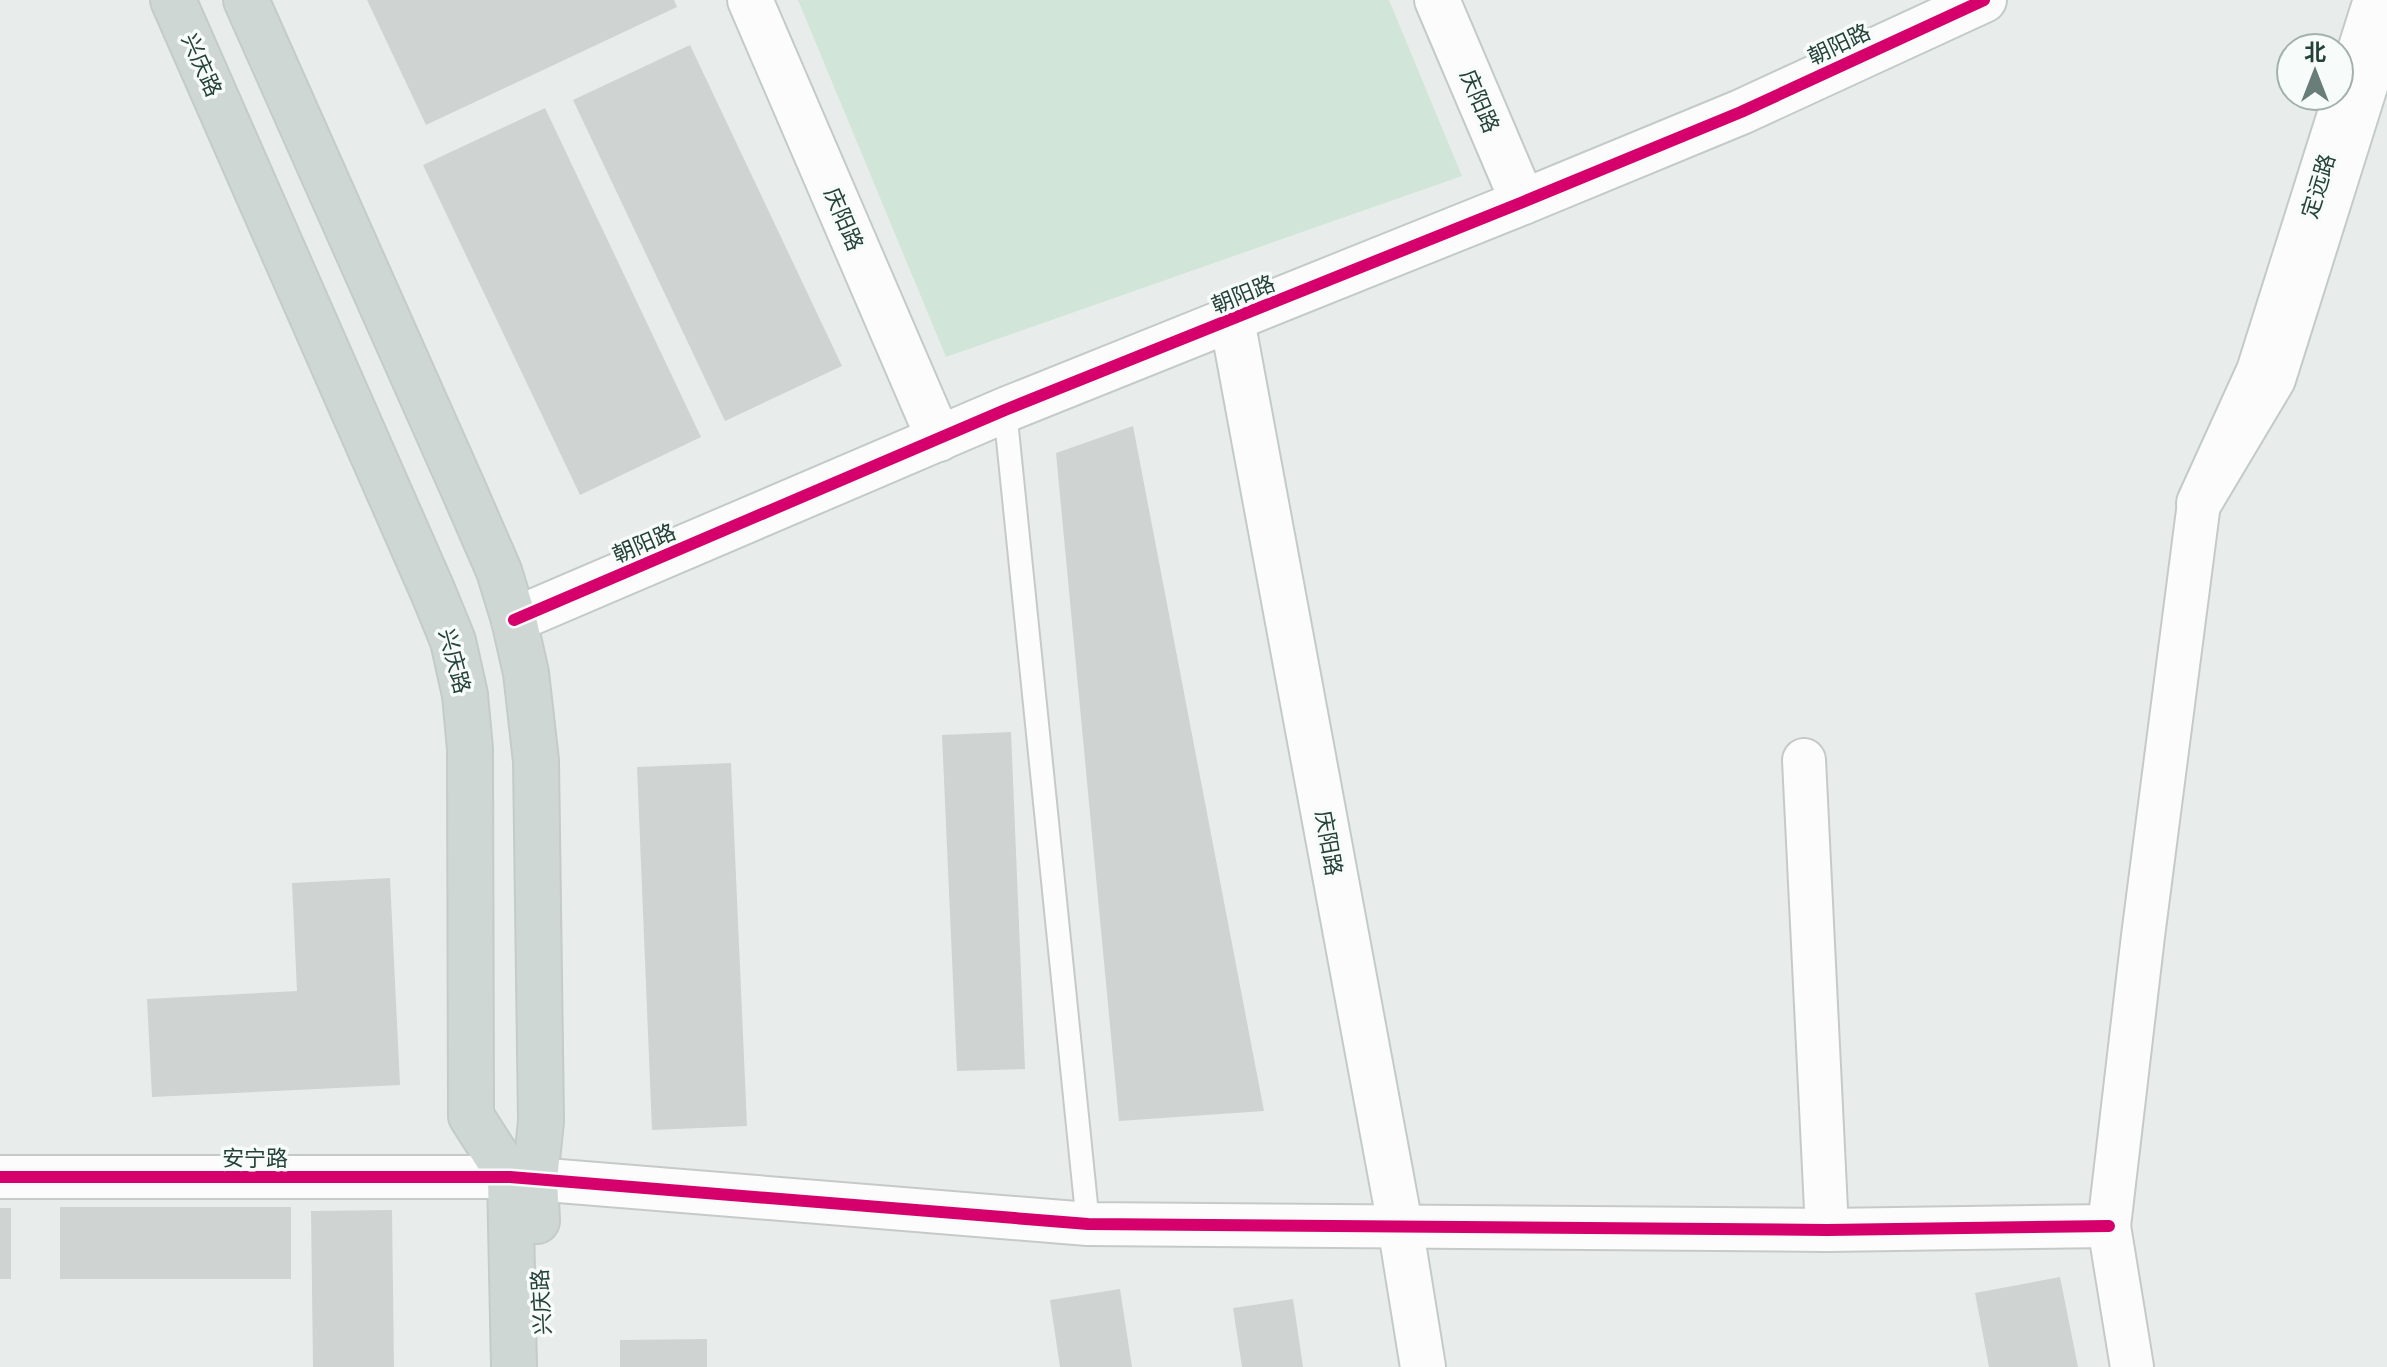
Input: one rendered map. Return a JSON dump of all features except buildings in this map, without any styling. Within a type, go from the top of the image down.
[{"type":"main road","name":"兴庆路","points":[[173,0],[388,486],[453,641],[465,695],[470,749],[471,1116],[522,1178],[544,1367]]},
{"type":"main road","name":"兴庆路","points":[[246,0],[499,571],[526,673],[536,761],[541,1121],[522,1178],[514,1367]]},
{"type":"street","name":"庆阳路","points":[[750,0],[935,431]]},
{"type":"street","name":"庆阳路","points":[[1437,0],[1520,195]]},
{"type":"street","name":"朝阳路","points":[[512,612],[935,431],[1005,410],[1232,320],[1520,195],[1948,0]]},
{"type":"street","name":"朝阳路","points":[[1520,195],[1741,112],[1984,0]]},
{"type":"street","name":"定远路","points":[[2266,375],[2376,0]]},
{"type":"street","name":"定远路","points":[[2266,375],[2387,16]]},
{"type":"street","name":"庆阳路","points":[[1232,320],[1400,1225],[1423,1367]]},
{"type":"street","points":[[2132,1367],[2109,1226],[2199,503],[2266,375]]},
{"type":"street","points":[[1804,760],[1827,1230]]},
{"type":"street","name":"安宁路","points":[[0,1177],[522,1178],[1088,1224],[1827,1230],[2109,1226]]},
{"type":"lane","points":[[1005,410],[1088,1224]]},
{"type":"green space","points":[[798,0],[1389,0],[1462,176],[946,357]]},
{"type":"cycle path","points":[[514,620],[1005,410],[1741,112],[1984,0]]},
{"type":"cycle path","points":[[0,1177],[510,1177],[1088,1224],[1827,1230],[2109,1226]]}]
